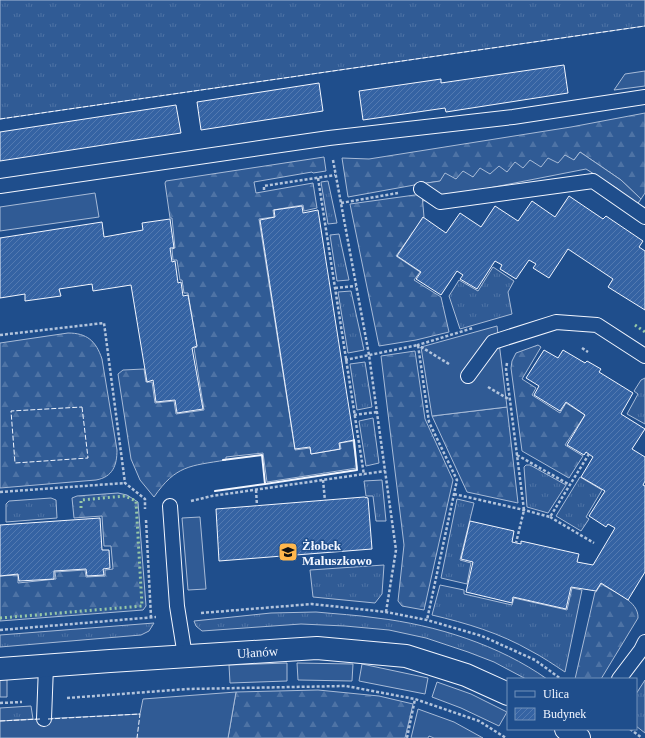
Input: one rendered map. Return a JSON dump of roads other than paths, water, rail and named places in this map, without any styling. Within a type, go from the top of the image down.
[{"type":"street","name":"Ułanów","points":[[0,669],[110,660],[317,648],[406,656],[466,675],[507,694]]},
{"type":"lane","points":[[0,186],[329,138],[513,117],[645,97]]},
{"type":"lane","points":[[421,189],[440,202],[593,181],[645,217]]},
{"type":"lane","points":[[468,376],[493,342],[556,322],[597,325],[645,356]]},
{"type":"lane","points":[[170,506],[177,606],[185,656]]},
{"type":"lane","points":[[620,678],[644,647]]},
{"type":"lane","points":[[44,719],[46,666]]},
{"type":"place","name":"Żłobek Maluszkowo","points":[[288,552]]}]
